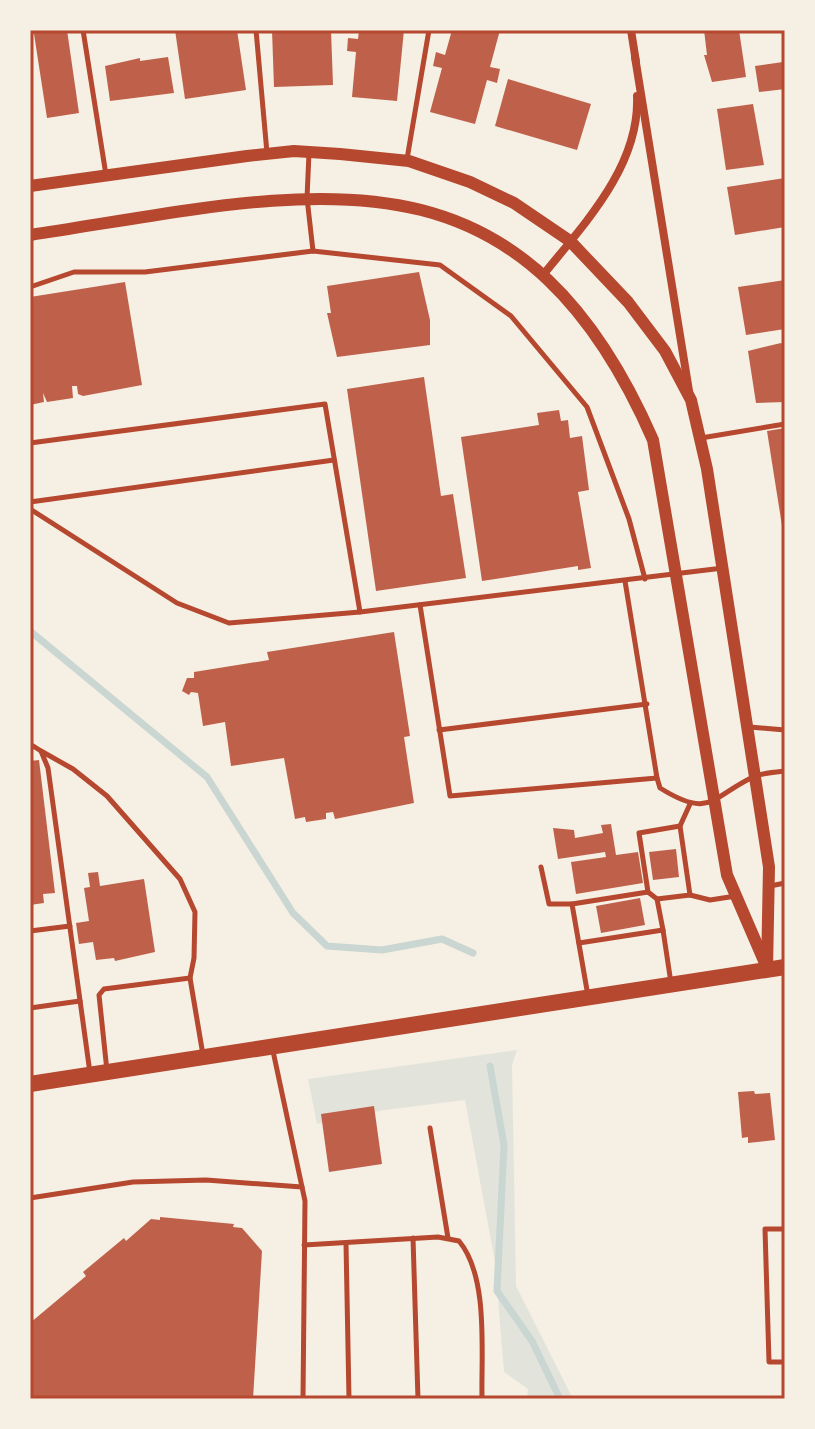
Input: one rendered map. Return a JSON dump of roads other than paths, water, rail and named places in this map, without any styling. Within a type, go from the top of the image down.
[{"type":"main road","points":[[30,1084],[785,967]]},
{"type":"street","points":[[631,30],[691,400],[723,568],[755,776],[769,886],[767,969]]},
{"type":"street","points":[[543,275],[602,200],[633,133],[637,103],[635,57]]},
{"type":"street","points":[[30,186],[267,154],[309,152],[406,161],[470,182],[514,203],[570,241],[656,339],[691,400]]},
{"type":"street","points":[[30,235],[252,202],[307,198],[419,207],[461,220],[518,253],[543,275],[604,344],[633,393],[653,440],[727,875],[767,969]]},
{"type":"lane","points":[[83,30],[106,175]]},
{"type":"lane","points":[[256,30],[267,154]]},
{"type":"lane","points":[[406,161],[429,30]]},
{"type":"lane","points":[[309,152],[307,198],[313,251]]},
{"type":"lane","points":[[30,287],[74,272],[145,272],[313,251],[440,265],[511,316],[587,407],[629,519],[645,579]]},
{"type":"lane","points":[[30,443],[325,404],[360,612]]},
{"type":"lane","points":[[700,438],[785,424]]},
{"type":"lane","points":[[30,502],[334,460]]},
{"type":"lane","points":[[30,509],[177,603],[229,623],[360,612],[723,568]]},
{"type":"lane","points":[[625,581],[660,788],[690,804],[715,802],[755,776],[785,771]]},
{"type":"lane","points":[[420,605],[450,796],[657,778]]},
{"type":"lane","points":[[439,730],[647,704]]},
{"type":"lane","points":[[747,726],[785,730]]},
{"type":"lane","points":[[30,744],[73,769],[107,796],[180,879],[195,912],[194,958],[190,978],[203,1057]]},
{"type":"lane","points":[[41,751],[48,768],[80,1001],[98,1073]]},
{"type":"lane","points":[[690,804],[680,826],[690,895]]},
{"type":"lane","points":[[672,984],[657,899],[648,892],[639,833],[680,826]]},
{"type":"lane","points":[[541,867],[549,904],[572,904],[648,892]]},
{"type":"lane","points":[[769,886],[785,883]]},
{"type":"lane","points":[[657,899],[690,895],[710,900],[736,896]]},
{"type":"lane","points":[[572,904],[588,997]]},
{"type":"lane","points":[[30,931],[70,926]]},
{"type":"lane","points":[[579,943],[663,930]]},
{"type":"lane","points":[[98,1073],[99,995],[104,989],[190,978]]},
{"type":"lane","points":[[30,1008],[80,1001]]},
{"type":"lane","points":[[272,1046],[302,1187],[303,1399]]},
{"type":"lane","points":[[430,1128],[448,1238]]},
{"type":"lane","points":[[30,1198],[133,1182],[206,1180],[302,1187]]},
{"type":"lane","points":[[785,1229],[765,1229],[769,1362],[785,1362]]},
{"type":"lane","points":[[304,1245],[413,1238],[459,1241],[471,1255],[480,1309],[482,1399]]},
{"type":"lane","points":[[413,1238],[418,1399]]},
{"type":"lane","points":[[346,1243],[349,1399]]},
{"type":"waterway","points":[[30,631],[207,777],[293,913],[327,946],[382,950],[442,939],[473,953]]},
{"type":"waterway","points":[[490,1066],[504,1145],[497,1291],[532,1341],[560,1399]]}]
